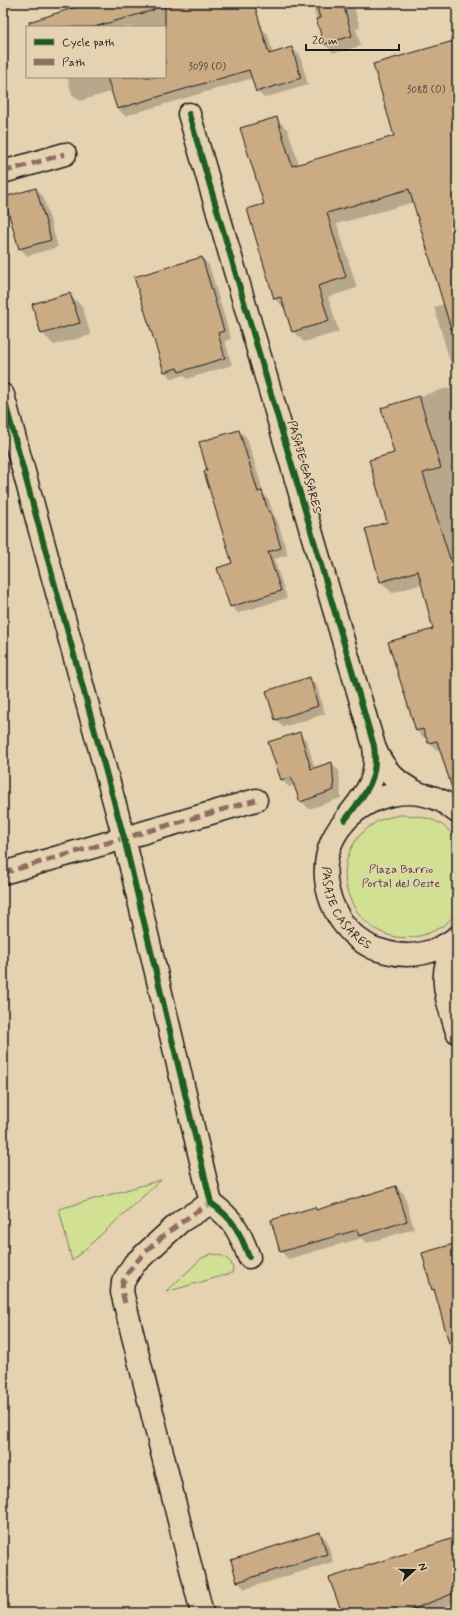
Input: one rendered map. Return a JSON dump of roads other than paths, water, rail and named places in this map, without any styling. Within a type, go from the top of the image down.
[{"type":"street","name":"PASAJE CASARES","points":[[189,114],[374,746],[381,762],[388,772],[408,788],[442,801],[457,812]]},
{"type":"street","points":[[3,172],[65,154]]},
{"type":"street","points":[[3,395],[124,838],[210,1203],[226,1214],[234,1224],[242,1236],[249,1257]]},
{"type":"street","name":"PASAJE CASARES","points":[[374,746],[376,761],[374,776],[367,790],[332,841],[326,865],[327,890],[336,914],[351,933],[372,948],[396,955],[425,967],[436,978],[445,991]]},
{"type":"street","name":"PASAJE CASARES","points":[[346,820],[366,803],[391,794],[418,793]]},
{"type":"street","points":[[3,873],[256,800]]},
{"type":"street","name":"PASAJE CASARES","points":[[396,955],[414,955],[432,952],[448,944],[457,937]]},
{"type":"street","name":"PASAJE CASARES","points":[[457,941],[445,966],[445,991],[457,1032]]},
{"type":"street","points":[[202,1613],[122,1292],[123,1282],[134,1264],[181,1221],[210,1203]]},
{"type":"park label","name":"Plaza Barrio Portal del Oeste","points":[[401,877]]}]
